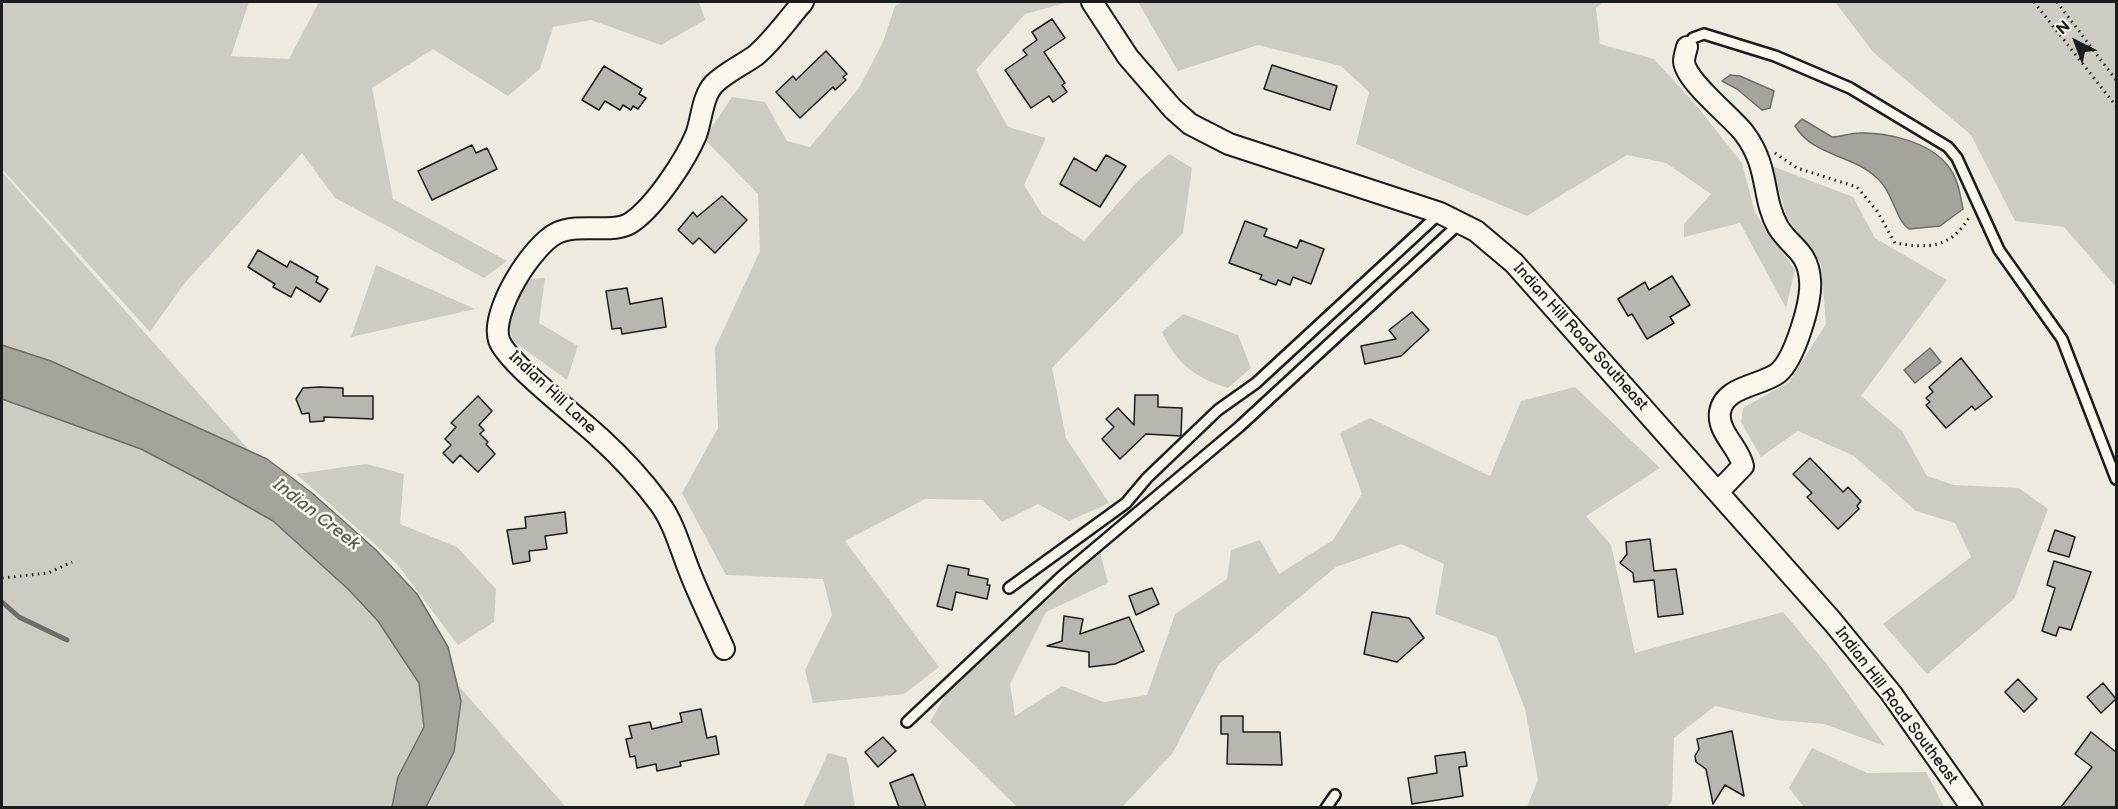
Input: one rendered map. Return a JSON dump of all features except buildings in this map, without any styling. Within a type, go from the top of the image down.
[{"type":"street","name":"Indian Hill Lane","points":[[724,649],[674,529],[661,505],[601,438],[548,393],[508,354],[500,341],[498,317],[509,290],[544,243],[556,234],[586,226],[617,228],[631,223],[647,207],[674,172],[696,135],[708,93],[714,84],[757,54],[803,2]]},
{"type":"street","name":"Indian Hill Road Southeast","points":[[1092,2],[1128,57],[1173,109],[1190,124],[1230,144],[1440,213],[1491,243],[1514,263],[1832,621],[1891,693],[1972,807]]},
{"type":"street","points":[[1687,47],[1684,62],[1692,80],[1733,120],[1760,156],[1773,215],[1779,228],[1808,262],[1810,281],[1809,295],[1795,345],[1782,369],[1776,374],[1744,387],[1728,397],[1722,406],[1720,417],[1725,433],[1741,456],[1743,465],[1718,492]]},
{"type":"lane","points":[[1687,47],[1693,38],[1704,34],[1720,37],[1774,56],[1850,88],[1948,147],[1957,158],[1998,250],[2062,339],[2116,479]]},
{"type":"lane","points":[[1009,588],[1126,502],[1147,478],[1218,410],[1256,383],[1440,213]]},
{"type":"lane","points":[[907,722],[1062,576],[1239,427],[1460,224]]},
{"type":"lane","points":[[1326,807],[1335,795]]},
{"type":"path","points":[[2034,2],[2116,106]]},
{"type":"path","points":[[2057,2],[2116,80]]},
{"type":"path","points":[[1768,144],[1775,153],[1797,168],[1857,187],[1877,211],[1895,243],[1915,247],[1942,244],[1960,232],[1977,204]]},
{"type":"path","points":[[2,578],[48,573],[72,561]]},
{"type":"shaded area","points":[[2,2],[249,2],[231,56],[289,59],[319,2],[699,2],[705,20],[661,45],[591,20],[553,27],[540,69],[508,96],[433,49],[372,88],[393,199],[507,261],[484,278],[335,198],[302,153],[183,285],[150,332],[2,169]]},
{"type":"shaded area","points":[[902,2],[1069,2],[1025,14],[976,70],[1008,127],[1046,138],[1024,185],[1042,214],[1084,241],[1135,184],[1169,154],[1192,168],[1183,233],[1052,368],[1066,438],[1109,503],[1069,521],[1038,504],[1002,522],[983,500],[925,499],[845,541],[939,667],[904,694],[813,703],[805,670],[832,615],[823,579],[726,575],[682,493],[718,428],[715,348],[760,251],[758,194],[704,139],[732,97],[765,102],[787,141],[810,147],[859,88],[883,42],[895,6]]},
{"type":"shaded area","points":[[1138,2],[1603,2],[1596,8],[1600,44],[1654,59],[1696,105],[1742,163],[1755,213],[1795,270],[1786,308],[1740,223],[1684,237],[1684,224],[1711,194],[1666,163],[1627,155],[1527,216],[1356,144],[1369,92],[1341,66],[1258,45],[1178,71]]},
{"type":"shaded area","points":[[1835,2],[2116,2],[2116,287],[2064,227],[2015,221],[1971,135],[1873,52]]},
{"type":"shaded area","points":[[1772,166],[1853,197],[1875,238],[1947,280],[1861,396],[1902,431],[1927,476],[1954,485],[2019,488],[2048,509],[2014,599],[1927,674],[1883,624],[1971,557],[1955,523],[1916,511],[1854,456],[1798,431],[1761,457],[1741,422],[1743,408],[1789,382],[1826,324],[1821,264],[1787,218]]},
{"type":"shaded area","points":[[2,172],[566,807],[2,807]]},
{"type":"shaded area","points":[[376,265],[475,309],[351,337]]},
{"type":"shaded area","points":[[545,278],[539,323],[578,346],[567,380],[513,341],[507,317],[529,279]]},
{"type":"shaded area","points":[[1183,314],[1238,335],[1251,368],[1228,388],[1188,368],[1180,361],[1162,332]]},
{"type":"shaded area","points":[[1575,387],[1660,468],[1586,516],[1611,545],[1635,653],[1783,612],[1826,663],[1885,746],[1824,724],[1777,720],[1715,706],[1674,738],[1672,801],[1667,807],[1527,807],[1538,780],[1525,709],[1497,637],[1435,614],[1444,564],[1401,544],[1336,567],[1219,664],[1172,754],[1122,807],[1017,807],[930,722],[948,691],[1100,552],[1108,583],[1046,612],[1010,684],[1015,716],[1062,686],[1104,702],[1147,695],[1175,614],[1227,579],[1231,550],[1260,540],[1279,574],[1333,540],[1362,494],[1340,433],[1370,418],[1490,476],[1521,401]]},
{"type":"shaded area","points":[[366,464],[404,474],[400,524],[457,547],[496,589],[494,622],[458,645],[397,564],[296,474]]},
{"type":"shaded area","points":[[1812,748],[1867,773],[1926,772],[1944,807],[1804,807],[1789,788]]},
{"type":"shaded area","points":[[828,753],[847,758],[855,807],[803,807]]},
{"type":"water","points":[[1730,75],[1740,76],[1774,91],[1770,108],[1762,110],[1737,89],[1722,81]]},
{"type":"water","points":[[1802,119],[1832,137],[1856,133],[1882,134],[1907,140],[1930,151],[1948,166],[1954,176],[1963,209],[1940,226],[1909,229],[1901,220],[1887,191],[1877,178],[1856,164],[1812,144],[1795,126]]},
{"type":"water","name":"Indian Creek","points":[[2,345],[51,361],[267,459],[312,493],[376,550],[417,594],[448,647],[461,701],[454,752],[426,807],[392,807],[398,777],[424,727],[419,683],[378,621],[348,589],[273,521],[141,449],[2,399]]},
{"type":"water","points":[[1930,348],[1941,362],[1915,383],[1904,370]]},
{"type":"waterway","points":[[2,602],[19,617],[67,640]]}]
